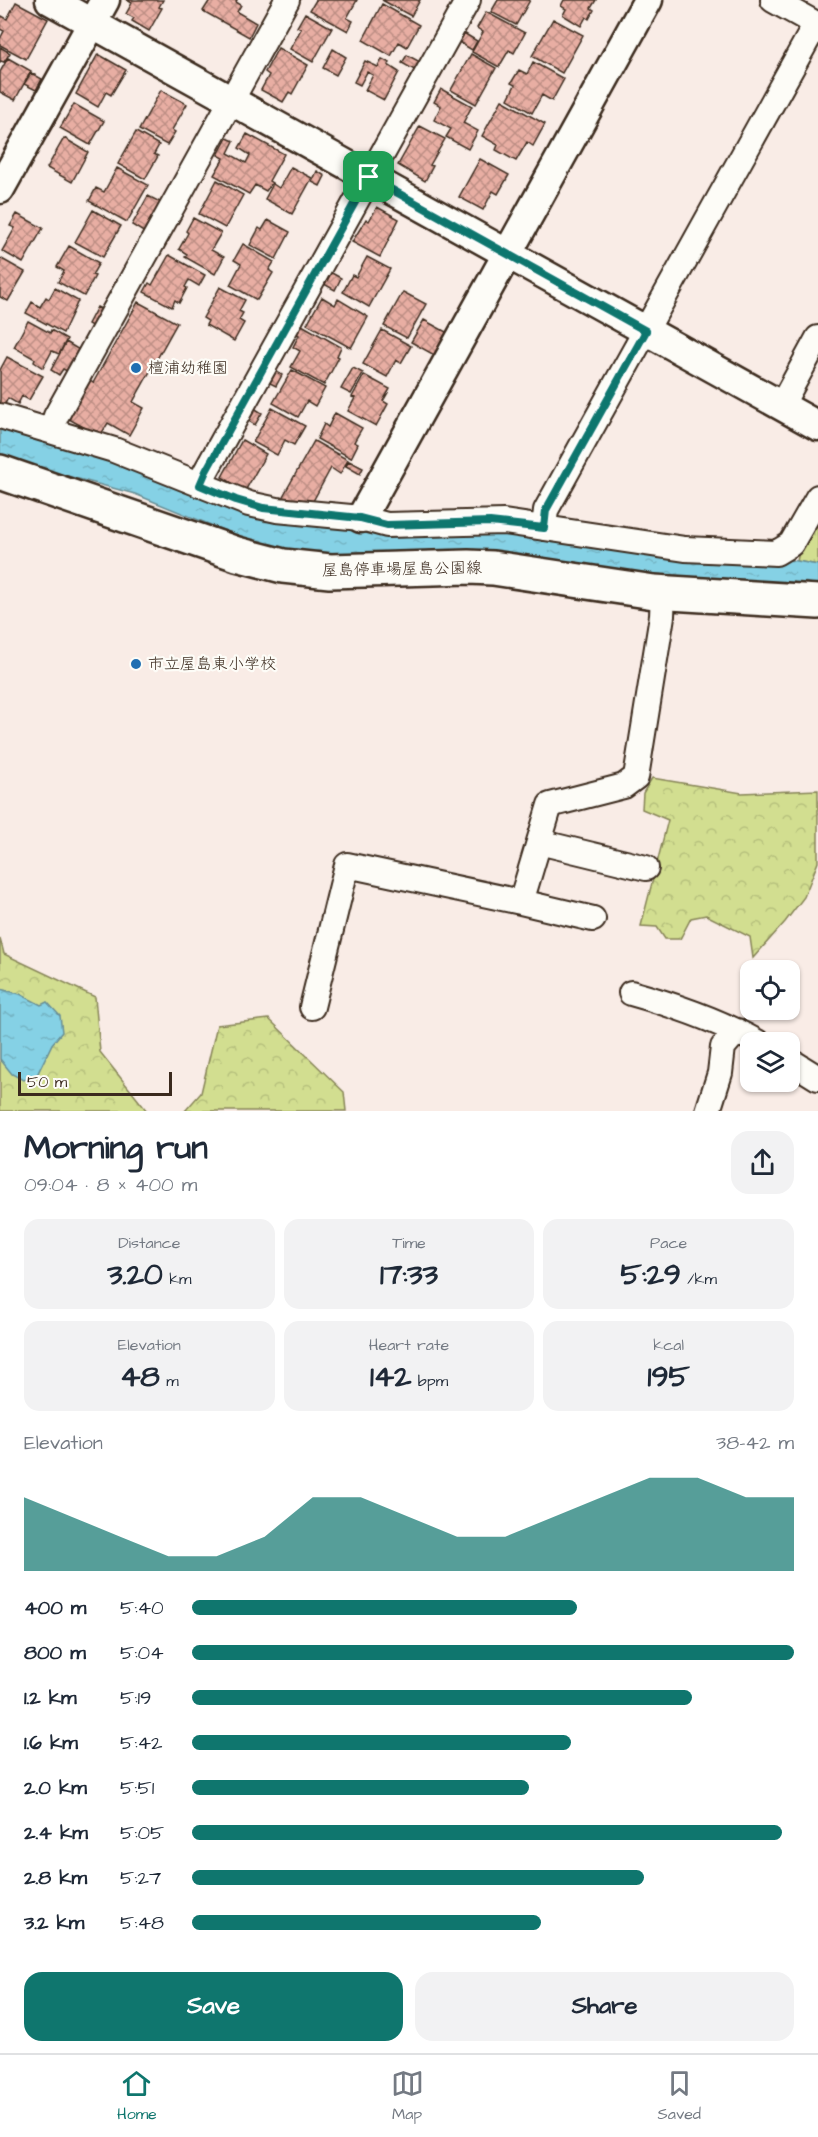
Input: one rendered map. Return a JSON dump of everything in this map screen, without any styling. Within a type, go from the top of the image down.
[{"type":"main road","name":"屋島停車場屋島公園線","points":[[0,472],[237,554],[283,566],[330,571],[493,568],[597,585],[663,592],[818,602]]},
{"type":"street","points":[[50,0],[98,12],[231,101],[818,426]]},
{"type":"street","points":[[51,431],[56,416],[287,0]]},
{"type":"street","points":[[200,485],[468,0]]},
{"type":"street","points":[[360,518],[648,0]]},
{"type":"street","points":[[544,528],[546,510],[817,25],[772,0]]},
{"type":"street","points":[[0,189],[98,12]]},
{"type":"street","points":[[781,406],[818,338]]},
{"type":"street","points":[[0,416],[124,454],[236,500],[263,508],[360,518],[387,525],[490,522],[685,549],[776,553],[791,544],[818,496]]},
{"type":"street","points":[[521,902],[550,805],[624,786],[636,777],[662,616],[663,592]]},
{"type":"street","points":[[539,842],[646,868]]},
{"type":"street","points":[[312,1007],[347,865],[593,919]]},
{"type":"street","points":[[631,993],[667,1003],[740,1034]]},
{"type":"street","points":[[708,1111],[720,1073],[723,1047],[740,1040]]},
{"type":"street","points":[[800,1067],[818,1078]]},
{"type":"green space","points":[[818,516],[818,565],[797,561],[799,552]]},
{"type":"green space","points":[[652,778],[742,793],[818,790],[818,862],[804,897],[753,958],[750,937],[706,915],[691,918],[680,939],[665,939],[657,927],[641,926],[668,820],[642,809],[643,793]]},
{"type":"green space","points":[[0,938],[4,954],[95,997],[100,1052],[147,1111],[0,1111]]},
{"type":"green space","points":[[269,1019],[344,1092],[346,1111],[185,1111],[201,1093],[217,1025]]},
{"type":"water","points":[[0,427],[69,445],[250,511],[465,525],[797,561],[818,565],[818,585],[302,554],[255,543],[135,494],[0,458]]},
{"type":"water","points":[[0,989],[20,994],[41,1005],[47,1002],[60,1016],[62,1032],[52,1044],[36,1077],[23,1080],[12,1074],[0,1059]]},
{"type":"building","points":[[127,0],[163,0],[159,7],[162,8],[149,31],[132,21],[134,18],[126,14],[132,3]]},
{"type":"building","points":[[210,0],[237,0],[236,2],[241,5],[237,12],[256,23],[249,37],[203,11]]},
{"type":"building","points":[[316,0],[357,0],[347,18],[353,21],[348,31],[310,10]]},
{"type":"building","points":[[382,0],[420,0],[411,16]]},
{"type":"building","points":[[498,0],[530,0],[516,25],[491,12]]},
{"type":"building","points":[[564,0],[596,0],[591,8],[594,10],[589,19],[586,17],[581,26],[563,15],[566,9],[561,6]]},
{"type":"building","points":[[16,2],[48,19],[26,59],[0,45],[4,31],[0,29],[0,19],[2,16],[7,19]]},
{"type":"building","points":[[382,4],[419,25],[407,47],[399,42],[391,56],[363,40]]},
{"type":"building","points":[[486,12],[525,33],[514,53],[509,50],[499,67],[472,52],[483,32],[477,28]]},
{"type":"building","points":[[305,13],[332,28],[313,62],[290,49],[301,29],[297,27]]},
{"type":"building","points":[[553,19],[583,35],[562,73],[532,56]]},
{"type":"building","points":[[462,32],[477,41],[472,50],[457,41]]},
{"type":"building","points":[[0,47],[10,53],[4,62],[0,62]]},
{"type":"building","points":[[278,48],[308,65],[292,94],[289,92],[283,102],[261,90],[269,75],[265,72]]},
{"type":"building","points":[[333,49],[346,57],[336,75],[323,68]]},
{"type":"building","points":[[98,54],[126,70],[111,95],[106,92],[98,107],[76,94]]},
{"type":"building","points":[[471,54],[496,68],[476,104],[451,90]]},
{"type":"building","points":[[407,55],[422,63],[418,72],[402,63]]},
{"type":"building","points":[[8,58],[31,71],[15,100],[0,92],[0,72]]},
{"type":"building","points":[[382,59],[399,72],[384,100],[365,90],[373,75],[367,72],[360,85],[354,82],[365,61],[378,67]]},
{"type":"building","points":[[533,62],[564,79],[552,101],[542,95],[532,113],[508,99],[515,85],[511,83],[519,70],[527,74]]},
{"type":"building","points":[[31,73],[42,79],[36,90],[24,84]]},
{"type":"building","points":[[441,89],[472,106],[463,123],[478,131],[468,149],[446,137],[451,129],[434,120],[441,106],[434,102]]},
{"type":"building","points":[[161,90],[187,104],[172,130],[175,132],[167,145],[139,130]]},
{"type":"building","points":[[502,100],[545,124],[533,146],[527,142],[516,161],[496,150],[498,145],[482,136]]},
{"type":"building","points":[[74,104],[104,121],[90,145],[60,128]]},
{"type":"building","points":[[420,126],[445,139],[430,165],[433,166],[425,181],[398,165]]},
{"type":"building","points":[[136,132],[159,145],[154,154],[158,156],[145,179],[118,164]]},
{"type":"building","points":[[247,134],[284,154],[269,181],[272,183],[266,191],[255,185],[249,194],[214,175],[224,158],[218,155],[227,138],[234,141],[228,153],[246,163],[250,155],[239,148]]},
{"type":"building","points":[[64,138],[88,152],[72,182],[47,168]]},
{"type":"building","points":[[480,159],[509,175],[498,194],[493,191],[483,210],[459,197]]},
{"type":"building","points":[[291,167],[312,178],[292,214],[265,199],[273,184],[279,188]]},
{"type":"building","points":[[117,168],[148,185],[127,222],[89,201],[96,188],[104,192]]},
{"type":"building","points":[[317,171],[325,176],[320,186],[312,182]]},
{"type":"building","points":[[217,180],[243,195],[225,228],[199,214]]},
{"type":"building","points":[[148,196],[162,203],[145,233],[132,225]]},
{"type":"building","points":[[377,207],[399,219],[380,257],[352,242],[366,219],[369,221]]},
{"type":"building","points":[[93,210],[121,226],[103,257],[75,242]]},
{"type":"building","points":[[17,214],[43,228],[23,263],[2,251],[15,228],[10,226]]},
{"type":"building","points":[[193,218],[221,233],[211,250],[224,257],[215,274],[185,257],[187,254],[179,249]]},
{"type":"building","points":[[268,220],[290,232],[276,259],[250,245],[259,228],[262,230]]},
{"type":"building","points":[[243,244],[274,262],[269,270],[273,273],[257,300],[230,285],[241,264],[234,260]]},
{"type":"building","points":[[69,246],[99,263],[84,296],[58,282],[64,271],[57,267]]},
{"type":"building","points":[[169,255],[205,275],[199,286],[189,280],[179,303],[175,300],[172,307],[144,292],[149,283],[152,285]]},
{"type":"building","points":[[367,257],[390,269],[369,307],[343,292],[352,275],[356,277]]},
{"type":"building","points":[[0,258],[25,272],[8,301],[0,297]]},
{"type":"building","points":[[328,271],[341,278],[335,290],[322,283]]},
{"type":"building","points":[[220,287],[245,300],[239,311],[243,313],[239,320],[244,323],[234,341],[206,325],[208,321],[203,318]]},
{"type":"building","points":[[55,288],[78,301],[63,333],[26,313],[32,302],[40,307],[46,297],[49,299]]},
{"type":"building","points":[[403,292],[426,304],[407,338],[384,326]]},
{"type":"building","points":[[322,297],[335,305],[338,299],[368,317],[351,348],[307,324]]},
{"type":"building","points":[[138,302],[177,323],[133,402],[144,408],[129,435],[108,423],[100,436],[67,418],[89,380],[93,383]]},
{"type":"building","points":[[97,307],[105,311],[95,328],[88,324]]},
{"type":"building","points":[[424,320],[448,333],[436,356],[411,342]]},
{"type":"building","points":[[28,321],[67,339],[59,354],[52,351],[43,368],[34,362],[35,359],[14,347]]},
{"type":"building","points":[[300,324],[341,347],[337,356],[339,357],[324,385],[291,367],[300,351],[293,347],[299,335],[295,333]]},
{"type":"building","points":[[382,330],[411,346],[401,363],[396,360],[387,377],[363,364]]},
{"type":"building","points":[[66,342],[81,351],[69,372],[63,369],[59,375],[51,370]]},
{"type":"building","points":[[7,357],[43,376],[29,400],[22,396],[18,404],[8,398],[3,408],[0,407],[0,370]]},
{"type":"building","points":[[353,368],[363,373],[351,394],[341,389]]},
{"type":"building","points":[[274,370],[282,375],[276,386],[268,382]]},
{"type":"building","points":[[292,370],[325,388],[315,406],[307,401],[298,417],[273,403]]},
{"type":"building","points":[[364,375],[390,389],[383,401],[388,404],[376,426],[348,411],[355,398],[352,397]]},
{"type":"building","points":[[254,408],[262,413],[255,425],[247,420]]},
{"type":"building","points":[[272,408],[305,426],[294,445],[285,440],[277,455],[253,442]]},
{"type":"building","points":[[335,413],[362,428],[354,442],[358,444],[351,458],[317,439],[324,424],[328,427]]},
{"type":"building","points":[[242,440],[266,454],[245,491],[222,477]]},
{"type":"building","points":[[314,441],[348,460],[340,474],[331,468],[313,501],[282,498]]},
{"type":"building","points":[[349,461],[363,468],[360,474],[346,466]]},
{"type":"place","name":"檀浦幼稚園","points":[[136,368]]},
{"type":"place","name":"市立屋島東小学校","points":[[136,664]]},
{"type":"route","points":[[369,177],[646,331],[546,510],[544,528],[504,522],[387,525],[360,518],[263,508],[200,485],[369,177]]}]
